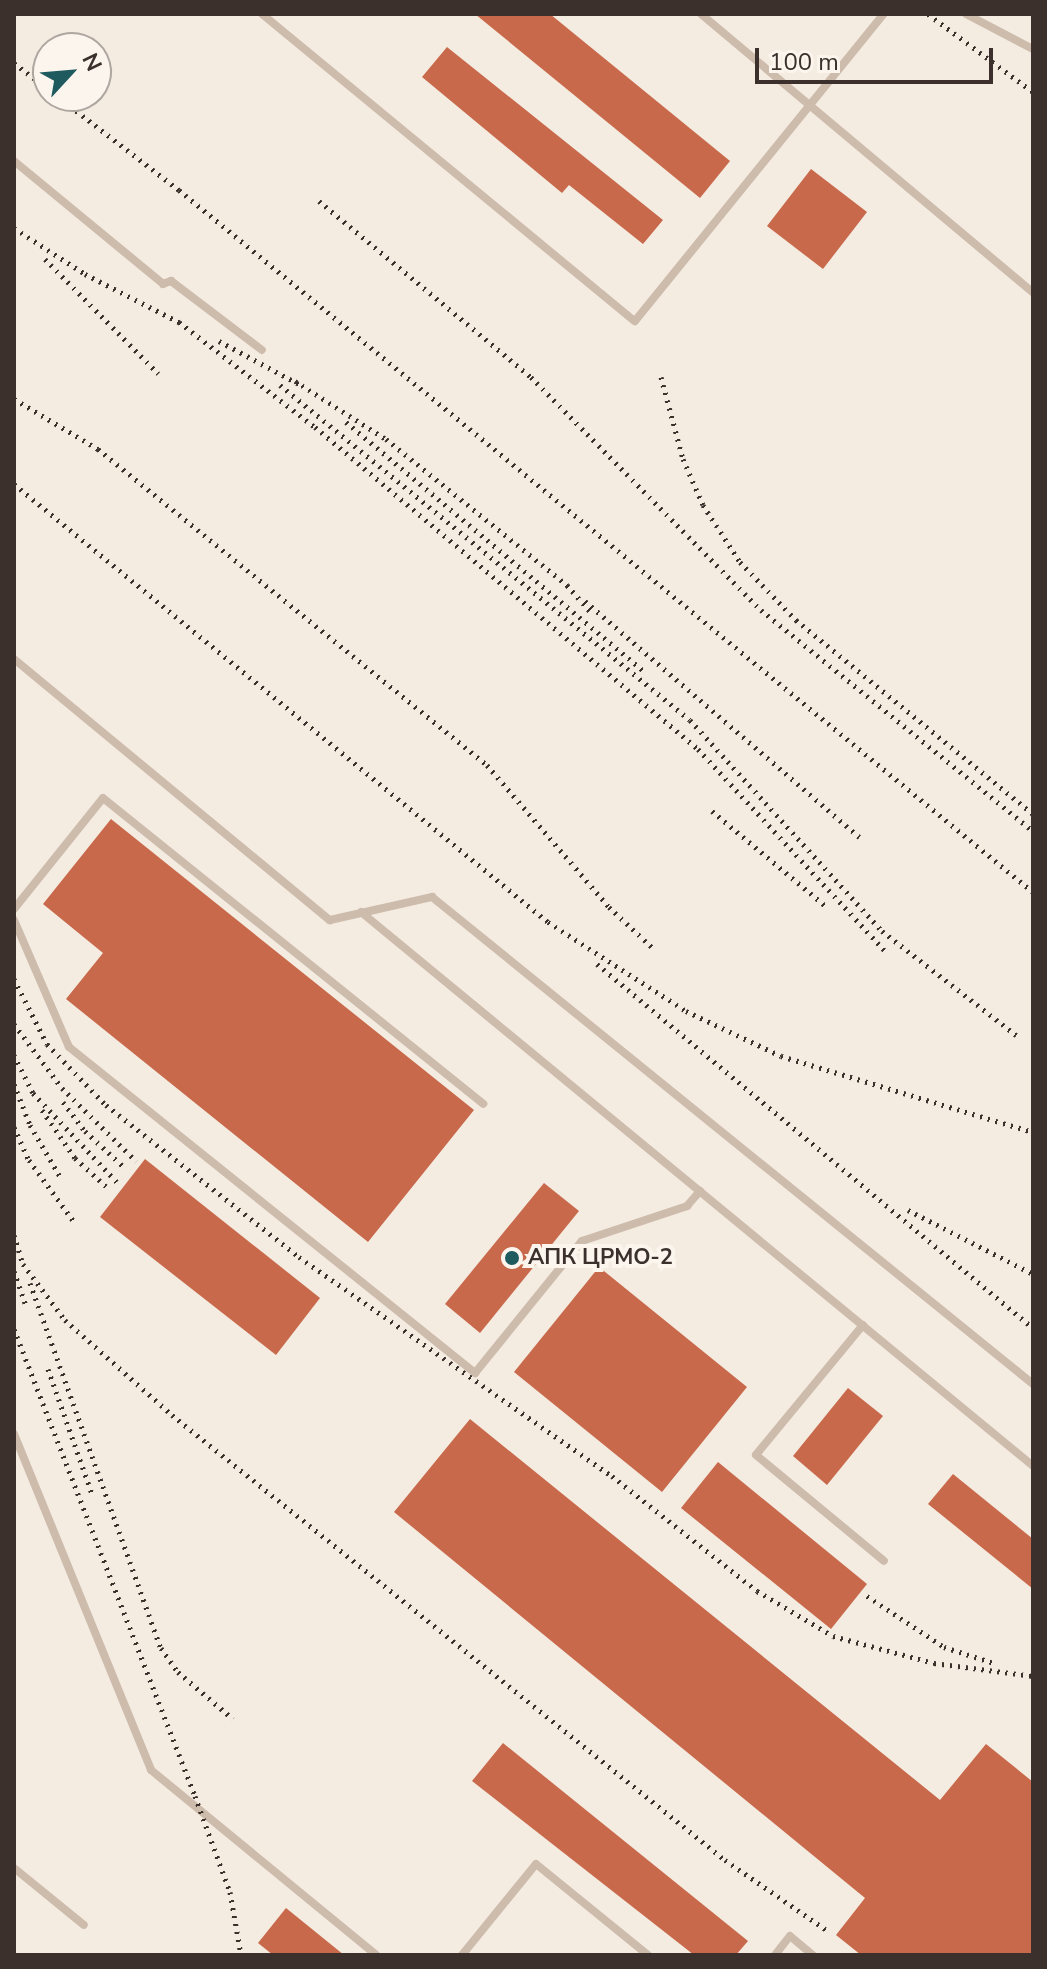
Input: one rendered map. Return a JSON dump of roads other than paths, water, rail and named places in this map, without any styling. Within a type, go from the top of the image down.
[{"type":"lane","points":[[262,14],[635,321],[884,14]]},
{"type":"lane","points":[[701,14],[810,105],[838,135],[1033,293]]},
{"type":"lane","points":[[966,14],[1033,49]]},
{"type":"lane","points":[[14,161],[163,284],[171,281],[262,350]]},
{"type":"lane","points":[[14,659],[330,920],[432,897],[1033,1384]]},
{"type":"lane","points":[[14,909],[103,798],[483,1104]]},
{"type":"lane","points":[[361,912],[1033,1466]]},
{"type":"lane","points":[[14,920],[69,1047],[475,1373],[582,1241],[687,1206],[700,1191]]},
{"type":"lane","points":[[863,1325],[756,1455],[884,1561]]},
{"type":"lane","points":[[14,1434],[151,1770],[376,1955]]},
{"type":"lane","points":[[462,1955],[536,1864],[648,1955]]},
{"type":"lane","points":[[14,1868],[84,1925]]},
{"type":"lane","points":[[775,1955],[790,1936],[813,1955]]},
{"type":"railway","points":[[928,14],[1033,92]]},
{"type":"railway","points":[[14,63],[32,77]]},
{"type":"railway","points":[[78,112],[179,190],[1033,892]]},
{"type":"railway","points":[[319,201],[531,377],[761,610],[1033,831]]},
{"type":"railway","points":[[14,228],[85,274],[179,322],[315,427],[698,749],[884,950]]},
{"type":"railway","points":[[45,259],[158,373]]},
{"type":"railway","points":[[219,341],[299,384]]},
{"type":"railway","points":[[661,377],[683,459],[703,505],[740,562],[796,620],[1033,814]]},
{"type":"railway","points":[[295,381],[386,439],[567,585],[590,611]]},
{"type":"railway","points":[[280,385],[690,720],[882,931],[1016,1035]]},
{"type":"railway","points":[[14,399],[98,449],[487,765],[609,907],[655,950]]},
{"type":"railway","points":[[346,422],[646,673]]},
{"type":"railway","points":[[14,484],[548,922],[686,1011],[781,1056],[1033,1132]]},
{"type":"railway","points":[[585,601],[859,837]]},
{"type":"railway","points":[[712,811],[827,907]]},
{"type":"railway","points":[[597,964],[1033,1328]]},
{"type":"railway","points":[[14,979],[47,1044],[106,1105],[299,1257],[612,1476],[757,1591],[833,1636],[934,1663],[1033,1676]]},
{"type":"railway","points":[[14,1024],[62,1088],[136,1161]]},
{"type":"railway","points":[[14,1055],[33,1093],[117,1182]]},
{"type":"railway","points":[[14,1084],[30,1125],[61,1178]]},
{"type":"railway","points":[[63,1102],[85,1131],[125,1168]]},
{"type":"railway","points":[[42,1110],[75,1158],[109,1189]]},
{"type":"railway","points":[[14,1127],[29,1160],[75,1223]]},
{"type":"railway","points":[[908,1210],[1033,1274]]},
{"type":"railway","points":[[14,1235],[23,1264],[65,1320],[172,1415],[725,1860],[828,1931]]},
{"type":"railway","points":[[14,1271],[26,1305]]},
{"type":"railway","points":[[30,1283],[161,1648],[178,1672],[233,1719]]},
{"type":"railway","points":[[14,1329],[230,1892],[241,1955]]},
{"type":"railway","points":[[48,1369],[92,1494]]},
{"type":"railway","points":[[867,1596],[944,1647],[994,1663]]},
{"type":"place","name":"АПК ЦРМО-2","points":[[512,1258]]}]
